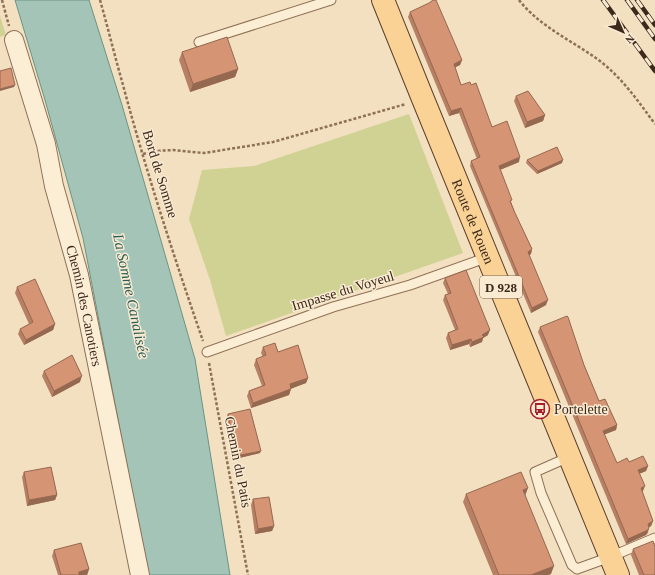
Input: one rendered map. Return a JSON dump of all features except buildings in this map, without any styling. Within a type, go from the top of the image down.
[{"type":"main road","name":"Route de Rouen","points":[[384,0],[422,99],[614,566]]},
{"type":"street","name":"Chemin des Canotiers","points":[[14,40],[46,144],[54,186],[79,275],[140,575]]},
{"type":"lane","points":[[199,42],[331,0]]},
{"type":"lane","name":"Impasse du Voyeul","points":[[207,352],[333,307],[410,285],[488,257]]},
{"type":"lane","points":[[569,457],[535,472],[543,497],[572,565],[577,568],[614,566],[655,538]]},
{"type":"path","points":[[2,0],[14,40]]},
{"type":"path","name":"Bord de Somme","points":[[100,0],[143,154],[179,272],[207,352]]},
{"type":"path","points":[[519,0],[552,30],[601,62],[620,79],[632,92],[655,124]]},
{"type":"path","points":[[143,154],[156,150],[204,153],[273,142],[422,99]]},
{"type":"path","name":"Chemin du Patis","points":[[207,352],[248,575]]},
{"type":"green space","points":[[0,16],[6,35],[0,37]]},
{"type":"green space","points":[[409,114],[463,253],[226,336],[210,280],[189,219],[202,170],[254,166]]},
{"type":"water","name":"La Somme Canalisée","points":[[15,0],[89,0],[122,105],[195,359],[230,575],[148,575],[83,238],[45,100]]},
{"type":"railway","points":[[603,0],[655,71]]},
{"type":"railway","points":[[627,0],[655,39]]},
{"type":"railway","points":[[637,0],[655,25]]},
{"type":"place","name":"Portelette","points":[[540,409]]}]
